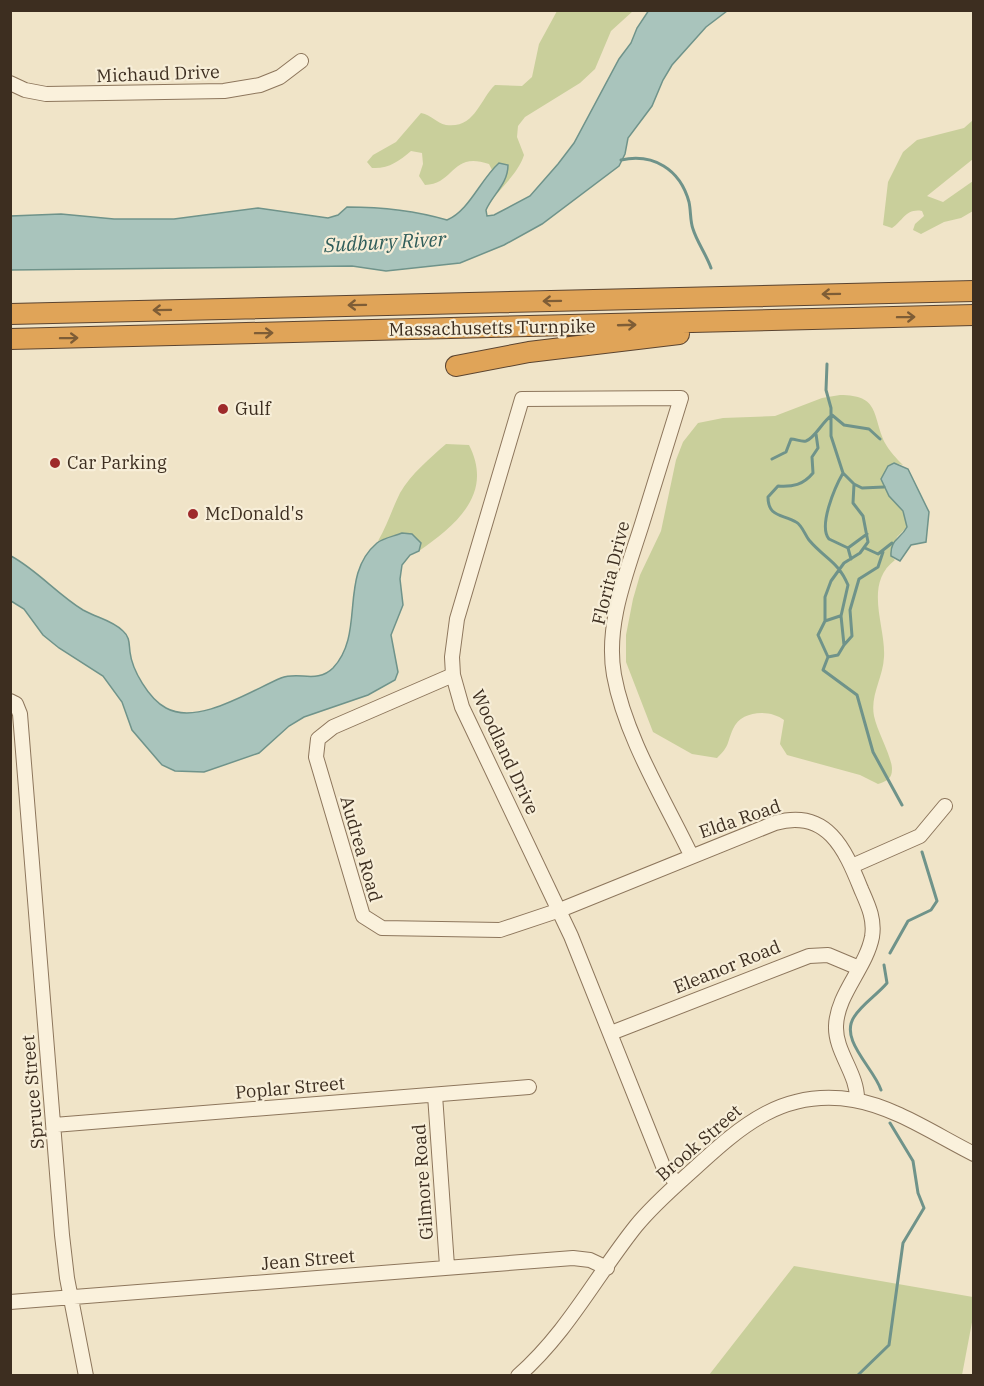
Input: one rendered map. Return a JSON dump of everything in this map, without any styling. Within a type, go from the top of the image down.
[{"type":"highway","name":"Massachusetts Turnpike","points":[[10,314],[974,291]]},
{"type":"highway","name":"Massachusetts Turnpike","points":[[10,339],[974,315]]},
{"type":"highway","points":[[456,366],[529,352],[679,334],[863,318]]},
{"type":"street","name":"Michaud Drive","points":[[10,82],[25,90],[46,94],[224,91],[260,85],[280,77],[301,61]]},
{"type":"street","name":"Woodland Drive","points":[[677,1184],[663,1166],[560,910],[470,725],[453,675],[452,657],[457,619],[522,399],[681,398]]},
{"type":"street","name":"Florita Drive","points":[[681,398],[621,591],[615,617],[612,660],[616,688],[628,724],[691,855]]},
{"type":"street","name":"Audrea Road","points":[[453,675],[333,727],[318,740],[316,756],[359,910],[368,922],[382,928],[490,932],[509,928],[560,910]]},
{"type":"street","name":"Spruce Street","points":[[11,701],[16,704],[20,714],[62,1235],[70,1298],[86,1376]]},
{"type":"street","points":[[852,866],[920,836],[945,806]]},
{"type":"street","name":"Elda Road","points":[[560,910],[691,855],[775,823],[798,819],[832,834],[852,866],[873,922],[872,940],[840,1008],[836,1028],[839,1047],[856,1089],[856,1100]]},
{"type":"street","name":"Eleanor Road","points":[[611,1033],[808,956],[828,955],[859,968]]},
{"type":"street","name":"Poplar Street","points":[[54,1125],[529,1087]]},
{"type":"street","name":"Gilmore Road","points":[[435,1095],[447,1266]]},
{"type":"street","name":"Brook Street","points":[[518,1376],[563,1329],[637,1225],[677,1184],[733,1133],[773,1108],[816,1098],[856,1100],[899,1116],[974,1154]]},
{"type":"street","name":"Jean Street","points":[[10,1302],[447,1266],[573,1258],[590,1260],[607,1268]]},
{"type":"green space","points":[[557,11],[633,11],[611,31],[595,69],[580,83],[525,117],[518,126],[517,137],[524,155],[517,170],[490,203],[486,210],[487,216],[447,220],[461,211],[472,198],[492,170],[489,164],[477,161],[467,162],[435,183],[425,185],[419,176],[423,164],[422,153],[411,151],[398,161],[384,167],[372,168],[367,162],[373,155],[396,142],[421,113],[443,124],[456,125],[464,122],[476,112],[495,85],[522,86],[532,77],[539,44]]},
{"type":"green space","points":[[973,120],[973,159],[927,196],[943,202],[973,181],[973,211],[921,234],[913,230],[915,224],[924,216],[922,211],[908,213],[892,228],[883,225],[888,182],[903,152],[917,140],[964,128]]},
{"type":"green space","points":[[840,395],[862,399],[873,408],[885,443],[903,465],[894,463],[889,496],[903,511],[907,527],[897,537],[891,556],[895,560],[885,570],[878,593],[884,657],[873,708],[892,769],[888,779],[878,784],[860,775],[787,755],[780,744],[784,720],[771,714],[756,713],[742,718],[733,729],[726,747],[717,758],[692,754],[653,732],[626,662],[626,635],[640,575],[661,531],[676,460],[683,442],[698,423],[723,418],[775,416],[822,398]]},
{"type":"green space","points":[[446,444],[469,445],[476,463],[477,479],[474,493],[467,507],[446,530],[419,551],[421,543],[402,533],[378,541],[404,486]]},
{"type":"green space","points":[[794,1266],[973,1297],[973,1317],[962,1375],[709,1375]]},
{"type":"water","name":"Sudbury River","points":[[649,10],[727,11],[706,27],[672,65],[652,106],[628,138],[625,154],[619,166],[542,224],[504,245],[460,263],[386,271],[352,266],[11,270],[11,216],[61,214],[114,219],[174,219],[258,208],[328,218],[338,215],[347,207],[398,210],[447,220],[462,210],[499,163],[508,165],[506,178],[486,210],[487,216],[494,215],[530,196],[574,143],[619,59],[631,43],[637,28]]},
{"type":"water","points":[[894,463],[908,469],[929,512],[926,542],[911,545],[900,561],[891,556],[891,550],[907,527],[903,511],[889,496],[881,479],[888,466]]},
{"type":"water","points":[[402,533],[412,534],[421,543],[419,551],[410,555],[402,565],[400,579],[403,605],[391,635],[398,672],[395,680],[368,695],[304,717],[289,726],[259,753],[204,772],[175,771],[162,765],[132,730],[122,702],[103,676],[43,635],[24,609],[11,601],[11,556],[30,568],[83,610],[119,627],[128,638],[131,659],[138,675],[153,698],[166,708],[193,713],[225,704],[281,678],[321,675],[333,668],[343,654],[348,638],[358,572],[365,556],[380,541]]},
{"type":"waterway","points":[[621,160],[644,159],[664,166],[672,172],[685,190],[691,223],[711,268]]},
{"type":"waterway","points":[[827,364],[826,390],[831,408],[831,436],[843,473],[854,484],[853,503],[863,516],[868,542],[860,553],[844,563],[831,581],[825,597],[825,621],[818,635],[828,657],[823,670],[857,695],[873,752],[902,805]]},
{"type":"waterway","points":[[772,459],[786,452],[791,439],[804,441],[809,439],[832,415],[844,425],[869,429],[880,439]]},
{"type":"waterway","points":[[816,434],[818,448],[812,457],[813,473],[797,484],[778,486],[768,497],[773,512],[798,523],[809,540],[840,571],[848,585],[841,616],[844,645],[838,655],[828,657]]},
{"type":"waterway","points":[[843,473],[829,506],[825,525],[829,539],[848,548],[851,559]]},
{"type":"waterway","points":[[854,484],[862,488],[884,487]]},
{"type":"waterway","points":[[848,548],[867,534]]},
{"type":"waterway","points":[[865,548],[878,554],[892,543]]},
{"type":"waterway","points":[[844,645],[852,636],[850,610],[859,579],[878,567],[883,552]]},
{"type":"waterway","points":[[825,621],[840,616]]},
{"type":"waterway","points":[[890,953],[908,921],[931,910],[937,901],[922,852]]},
{"type":"waterway","points":[[881,1090],[854,1044],[851,1026],[857,1012],[887,983],[884,965]]},
{"type":"waterway","points":[[857,1376],[889,1345],[903,1243],[924,1208],[918,1193],[913,1161],[890,1123]]},
{"type":"place","name":"Gulf","points":[[223,409]]},
{"type":"place","name":"Car Parking","points":[[55,463]]},
{"type":"place","name":"McDonald's","points":[[193,514]]}]
